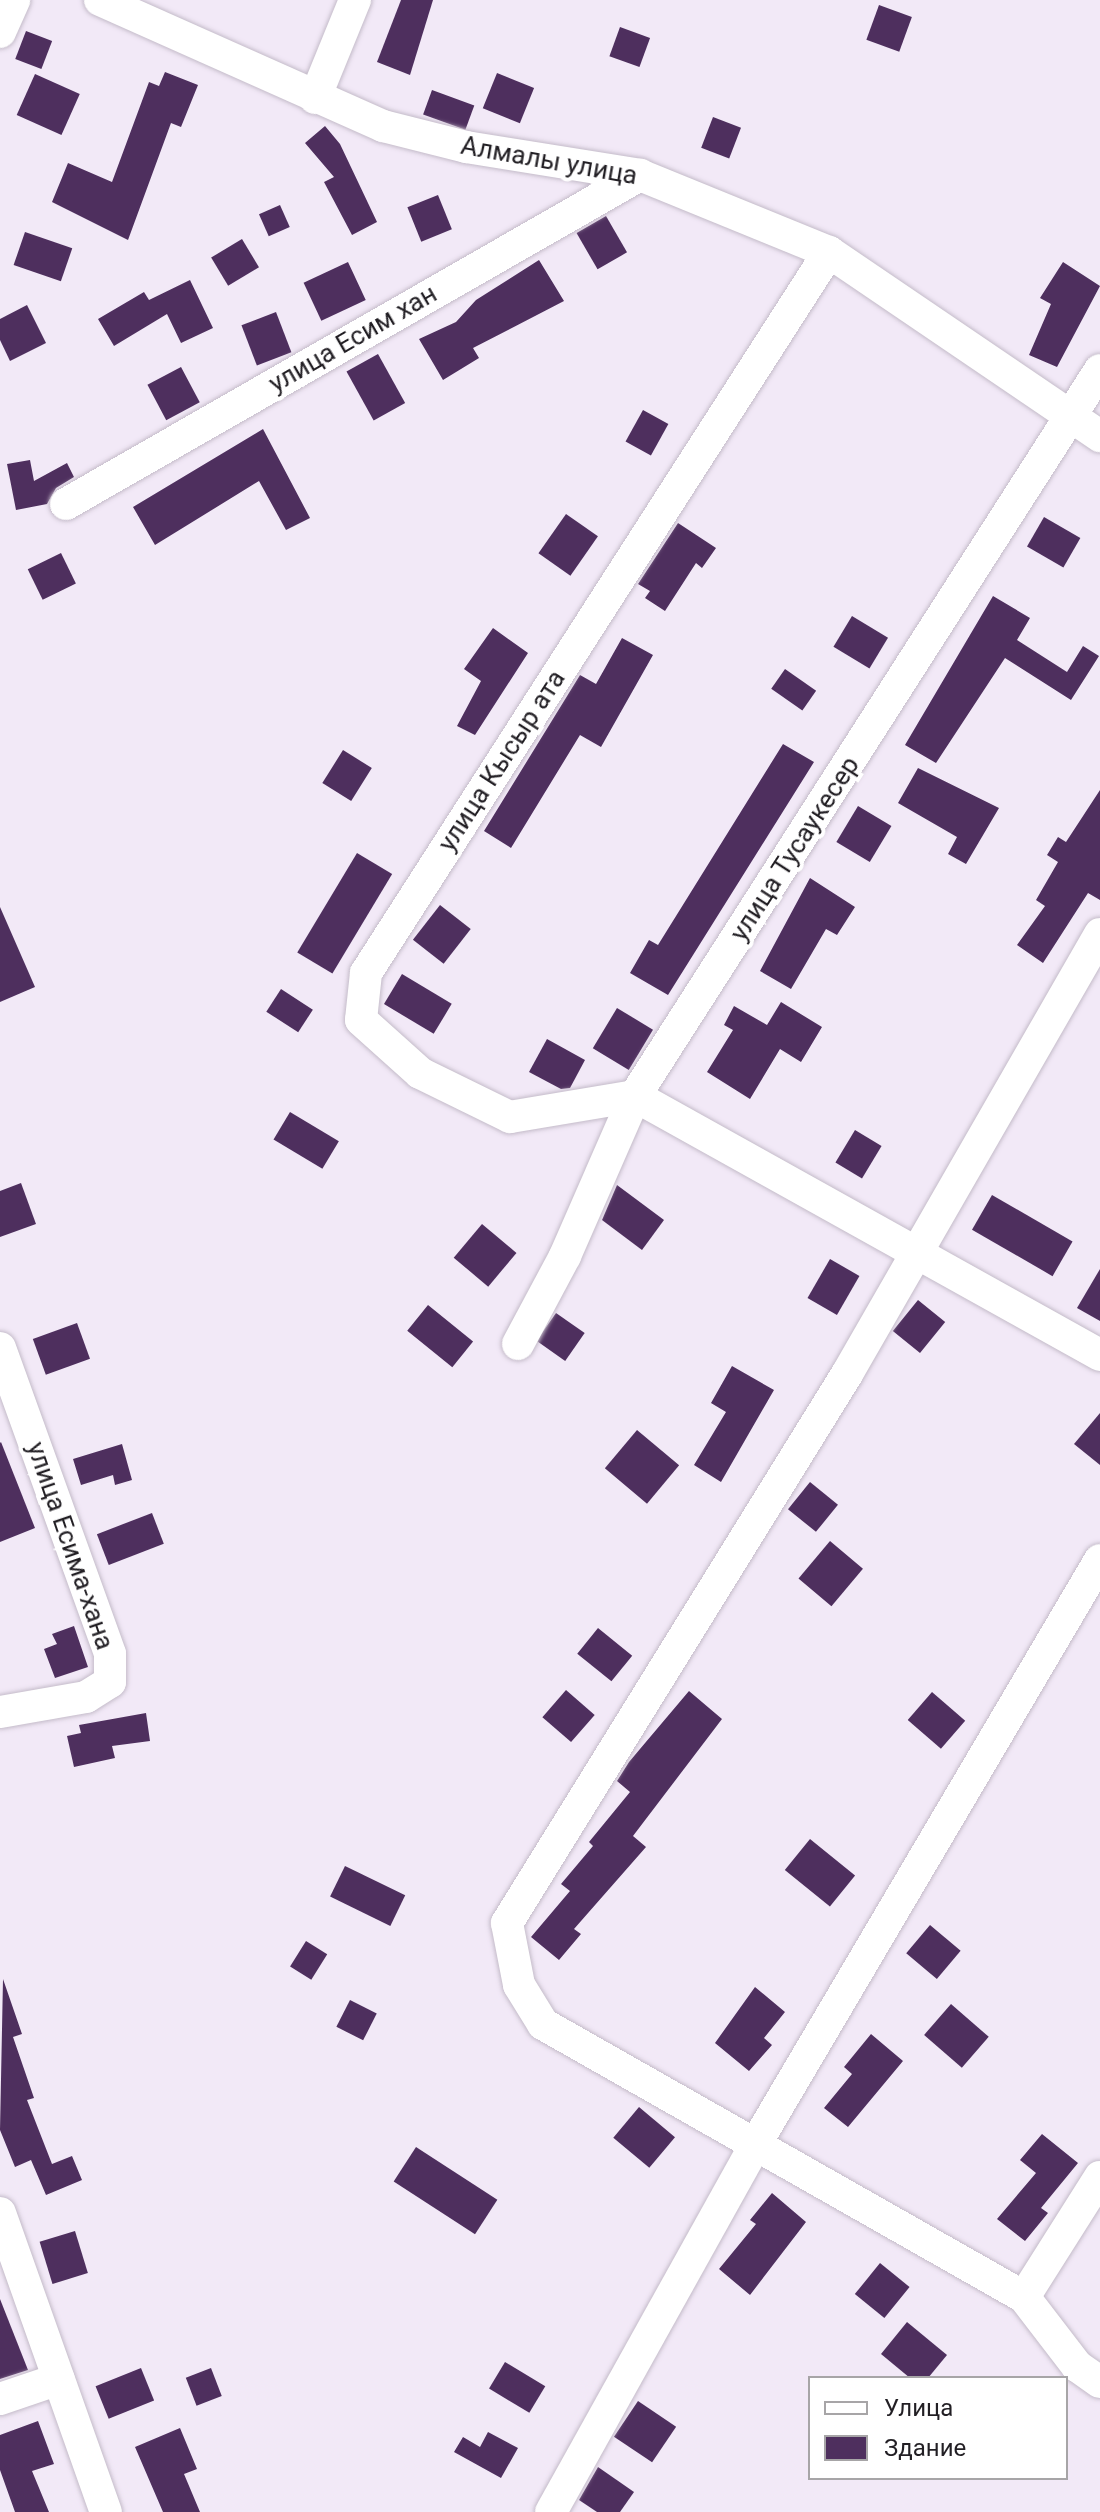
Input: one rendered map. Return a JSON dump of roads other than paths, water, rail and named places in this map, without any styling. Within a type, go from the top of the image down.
[{"type":"street","points":[[0,32],[14,0]]},
{"type":"street","name":"Алмалы улица","points":[[100,0],[383,126],[466,147],[640,175],[829,252],[1100,436]]},
{"type":"street","points":[[315,98],[355,0]]},
{"type":"street","name":"улица Есим хан","points":[[66,504],[640,175]]},
{"type":"street","name":"улица Кысыр ата","points":[[635,1096],[510,1117],[420,1073],[361,1020],[366,973],[829,252]]},
{"type":"street","name":"улица Тусаукесер","points":[[518,1344],[565,1256],[635,1096],[1100,370]]},
{"type":"street","points":[[1100,934],[847,1374],[507,1923],[519,1985],[543,2024],[1024,2297],[1077,2366],[1100,2382]]},
{"type":"street","points":[[635,1096],[1100,1355]]},
{"type":"street","name":"улица Есима-хана","points":[[0,1348],[110,1668],[110,1682],[86,1697],[0,1712]]},
{"type":"street","points":[[551,2512],[755,2145],[1100,1560]]},
{"type":"street","points":[[1024,2297],[1100,2177]]},
{"type":"street","points":[[0,2213],[106,2512]]},
{"type":"street","points":[[0,2399],[59,2379]]}]
